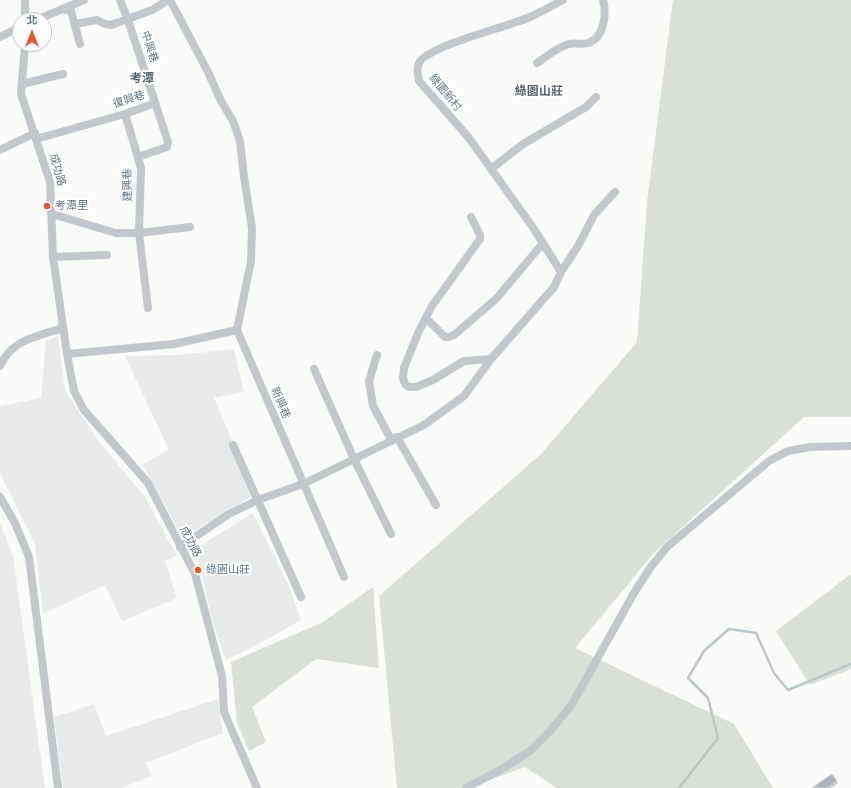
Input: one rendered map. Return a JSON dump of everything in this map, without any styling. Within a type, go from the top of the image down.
[{"type":"street","points":[[25,0],[25,12]]},
{"type":"street","points":[[52,13],[84,0]]},
{"type":"street","name":"中興巷","points":[[120,0],[128,20],[155,104]]},
{"type":"street","points":[[67,354],[174,344],[236,330],[252,261],[252,228],[240,141],[233,121],[221,101],[208,72],[169,0]]},
{"type":"street","name":"中興巷","points":[[128,20],[152,10],[169,0]]},
{"type":"street","name":"綠園新村","points":[[561,272],[469,138],[419,81],[417,69],[419,62],[429,53],[453,43],[529,17],[563,0]]},
{"type":"street","points":[[537,63],[553,51],[568,44],[587,44],[596,40],[605,22],[603,0]]},
{"type":"street","points":[[61,9],[71,11],[80,44]]},
{"type":"street","points":[[75,24],[97,20],[111,25],[128,20]]},
{"type":"street","points":[[0,37],[12,31]]},
{"type":"street","name":"成功路","points":[[24,52],[22,94],[50,182],[53,257],[74,391],[84,410],[148,483],[195,574],[222,676],[224,712],[257,788]]},
{"type":"street","points":[[22,84],[63,74]]},
{"type":"street","points":[[491,169],[523,144],[586,107],[596,97]]},
{"type":"street","name":"復興巷","points":[[0,150],[36,136],[125,114],[155,104],[168,145],[138,157]]},
{"type":"street","name":"建興巷","points":[[125,114],[138,157],[141,173],[139,233],[148,308]]},
{"type":"street","points":[[180,547],[229,514],[258,500],[303,484],[424,425],[464,396],[491,360],[554,287],[594,215],[615,192]]},
{"type":"street","points":[[52,214],[116,233],[139,233],[190,228]]},
{"type":"street","points":[[471,217],[480,235],[480,239],[432,306],[404,368],[403,378],[405,384],[409,387],[416,387],[433,380],[464,361],[491,360]]},
{"type":"street","points":[[426,318],[445,337],[454,335],[496,299],[543,244]]},
{"type":"street","points":[[53,257],[107,255]]},
{"type":"street","points":[[0,366],[5,356],[16,345],[39,335],[63,328]]},
{"type":"street","name":"新興巷","points":[[236,330],[344,577]]},
{"type":"street","points":[[377,355],[369,381],[373,406],[436,505]]},
{"type":"street","points":[[314,369],[354,460],[391,534]]},
{"type":"street","points":[[233,445],[301,597]]},
{"type":"street","points":[[466,788],[500,770],[530,751],[551,730],[572,704],[634,592],[650,568],[667,547],[769,461],[788,452],[810,447],[851,446]]},
{"type":"street","points":[[0,497],[16,523],[29,558],[58,788]]},
{"type":"shaded area","points":[[673,0],[851,0],[851,417],[804,417],[653,554],[575,648],[734,724],[773,788],[557,788],[525,767],[468,788],[397,788],[379,596],[541,454],[637,342],[647,202]]},
{"type":"shaded area","points":[[58,336],[65,390],[97,439],[145,497],[177,556],[165,561],[177,598],[122,621],[105,585],[43,614],[35,544],[0,473],[0,406],[41,398],[46,341]]},
{"type":"shaded area","points":[[234,349],[244,392],[214,398],[255,494],[183,538],[142,464],[169,450],[125,356],[181,355]]},
{"type":"shaded area","points":[[253,513],[289,586],[301,620],[257,645],[226,660],[212,620],[196,548]]},
{"type":"shaded area","points":[[0,523],[13,556],[45,788],[0,788]]},
{"type":"shaded area","points":[[851,574],[851,669],[810,685],[776,631]]},
{"type":"shaded area","points":[[373,587],[379,668],[316,659],[252,707],[266,742],[249,751],[237,723],[231,662],[321,623]]},
{"type":"shaded area","points":[[218,699],[223,733],[146,763],[152,776],[121,788],[63,788],[54,717],[94,704],[106,736]]},
{"type":"building","points":[[832,774],[837,781],[827,788],[812,788]]},
{"type":"waterway","points":[[679,788],[718,738],[708,698],[688,678],[704,651],[729,629],[756,633],[774,673],[788,690],[851,664]]},
{"type":"place","name":"考潭里","points":[[47,206]]},
{"type":"place","name":"綠園山莊","points":[[198,570]]},
{"type":"district","name":"考潭","points":[[142,79]]},
{"type":"district","name":"綠園山莊","points":[[539,92]]}]
